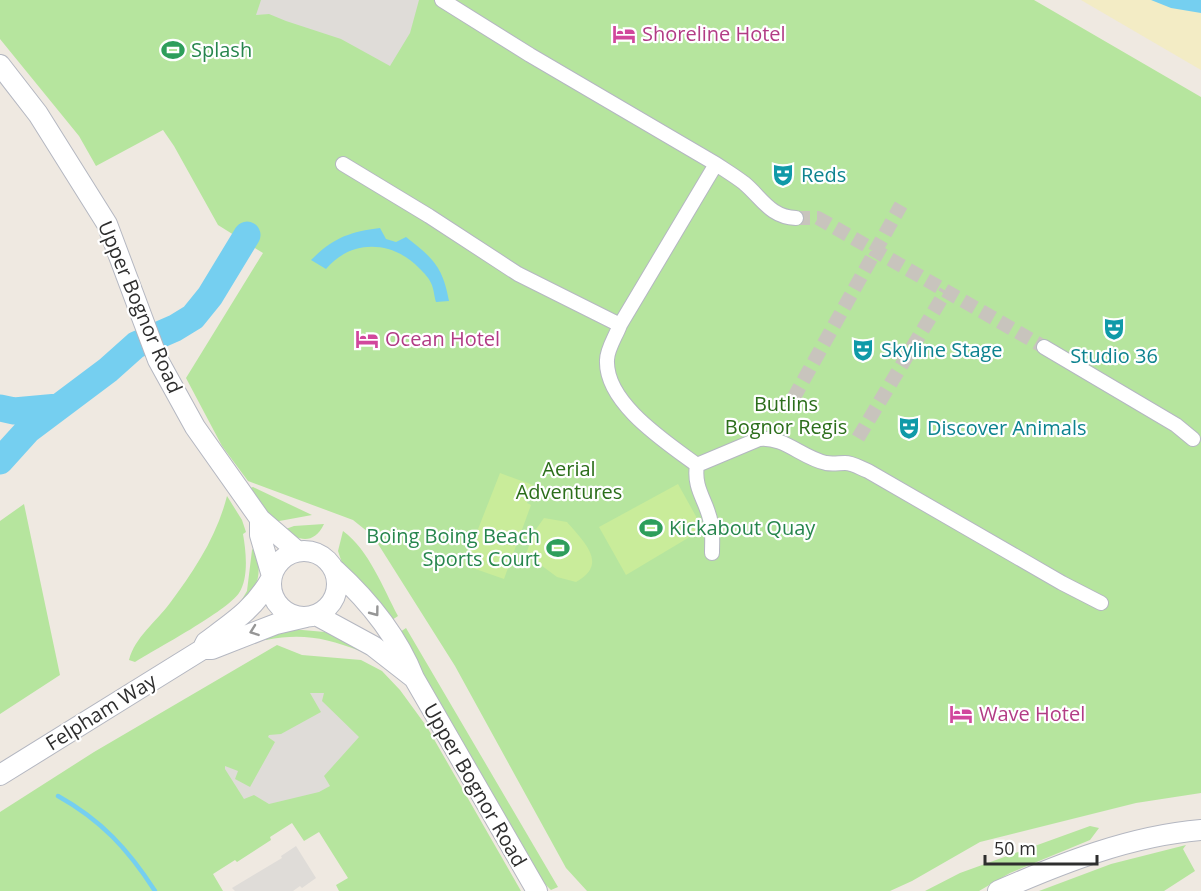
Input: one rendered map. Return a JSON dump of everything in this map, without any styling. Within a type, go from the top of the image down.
[{"type":"main road","name":"Upper Bognor Road","points":[[0,65],[38,114],[107,224],[158,360],[195,427],[260,519]]},
{"type":"main road","points":[[260,519],[297,551]]},
{"type":"main road","points":[[260,519],[260,535],[272,577],[273,595],[281,607],[294,615],[311,616],[328,607],[337,589],[335,570],[322,555],[311,551],[297,551],[280,561],[272,577]]},
{"type":"main road","name":"Upper Bognor Road","points":[[335,570],[362,594],[405,656],[414,678],[537,891]]},
{"type":"main road","name":"Felpham Way","points":[[203,650],[206,642],[246,612],[260,598],[272,577]]},
{"type":"main road","name":"Upper Bognor Road","points":[[311,616],[373,646],[414,678]]},
{"type":"main road","name":"Felpham Way","points":[[0,775],[203,650],[212,649],[276,624],[311,616]]},
{"type":"main road","points":[[998,891],[1044,871],[1119,845],[1201,830]]},
{"type":"street","points":[[442,0],[741,180],[761,197],[769,210],[784,218],[796,218]]},
{"type":"street","points":[[343,164],[518,274],[620,325]]},
{"type":"street","points":[[697,465],[654,433],[615,393],[608,373],[607,357],[620,325],[716,164]]},
{"type":"street","points":[[1044,347],[1176,425],[1193,439]]},
{"type":"street","points":[[697,465],[759,439],[770,438],[827,463],[848,463],[867,471],[1101,603]]},
{"type":"street","points":[[697,465],[695,477],[711,524],[712,553]]},
{"type":"green space","name":"Butlins Bognor Regis","points":[[0,0],[1034,0],[1201,97],[1201,793],[1136,803],[980,842],[890,891],[587,891],[566,868],[455,666],[373,536],[353,520],[248,481],[222,446],[186,378],[263,253],[218,225],[163,130],[96,166],[79,136],[0,39]]},
{"type":"green space","points":[[500,473],[533,485],[527,503],[531,505],[504,579],[464,565]]},
{"type":"green space","name":"Kickabout Quay","points":[[678,484],[703,529],[626,575],[599,527]]},
{"type":"green space","points":[[253,487],[312,515],[274,522],[247,489]]},
{"type":"green space","points":[[227,496],[242,520],[246,532],[243,534],[246,556],[245,572],[239,593],[221,610],[190,629],[135,662],[129,660],[136,644],[170,603],[196,566],[211,539]]},
{"type":"green space","points":[[24,504],[60,675],[0,714],[0,521]]},
{"type":"green space","name":"Boing Boing Beach Sports Court","points":[[544,518],[567,522],[590,553],[591,568],[576,582],[557,577],[526,554],[534,532]]},
{"type":"green space","points":[[324,524],[316,535],[306,539],[295,537],[283,530],[294,526]]},
{"type":"green space","points":[[343,531],[360,548],[381,582],[398,616],[389,622],[342,563],[338,551]]},
{"type":"green space","points":[[256,545],[257,583],[243,603],[241,601],[247,591],[252,550]]},
{"type":"green space","points":[[406,628],[558,887],[551,890],[540,879],[397,634]]},
{"type":"green space","points":[[291,629],[325,632],[361,647],[360,651],[314,638],[291,637],[266,640],[265,634]]},
{"type":"green space","points":[[277,645],[302,655],[361,660],[382,671],[400,690],[427,727],[521,891],[339,891],[336,885],[348,878],[319,832],[304,841],[292,823],[237,862],[235,860],[213,874],[223,891],[0,891],[0,812],[94,752]]},
{"type":"green space","points":[[1090,826],[1099,828],[1090,840],[1010,873],[979,891],[925,891],[960,873]]},
{"type":"green space","points":[[1186,845],[1183,849],[1195,871],[1164,891],[1039,891],[1111,864]]},
{"type":"sand","points":[[1081,0],[1201,0],[1201,70]]},
{"type":"shaded area","points":[[261,0],[419,0],[410,33],[390,66],[341,39],[269,14],[256,15]]},
{"type":"shaded area","points":[[310,693],[324,693],[322,701],[359,737],[324,776],[330,786],[319,792],[269,804],[254,795],[244,799],[225,766],[238,771],[235,779],[250,787],[275,742],[268,737],[269,735],[281,734],[321,712]]},
{"type":"shaded area","points":[[296,846],[316,878],[302,888],[300,886],[293,891],[235,891],[232,888],[282,858],[281,856]]},
{"type":"water","points":[[1151,0],[1201,0],[1201,13],[1171,8]]},
{"type":"water","points":[[380,228],[386,239],[396,242],[406,237],[430,258],[444,280],[449,301],[436,302],[432,285],[423,272],[410,260],[386,249],[360,248],[348,252],[326,269],[311,260],[342,237]]},
{"type":"waterway","points":[[0,461],[28,430],[108,370],[136,345],[175,328],[193,317],[210,296],[247,235]]},
{"type":"waterway","points":[[0,408],[14,411],[58,407]]},
{"type":"waterway","points":[[58,796],[88,815],[112,837],[124,849],[155,891]]},
{"type":"tunnel","points":[[793,399],[901,205]]},
{"type":"tunnel","points":[[796,218],[818,218],[1044,347]]},
{"type":"tunnel","points":[[858,438],[946,291]]},
{"type":"place","name":"Shoreline Hotel","points":[[624,34]]},
{"type":"place","name":"Splash","points":[[173,50]]},
{"type":"place","name":"Reds","points":[[783,175]]},
{"type":"place","name":"Studio 36","points":[[1114,329]]},
{"type":"place","name":"Ocean Hotel","points":[[367,339]]},
{"type":"place","name":"Skyline Stage","points":[[863,350]]},
{"type":"place","name":"Discover Animals","points":[[909,428]]},
{"type":"place","name":"Kickabout Quay","points":[[651,528]]},
{"type":"place","name":"Boing Boing Beach Sports Court","points":[[558,548]]},
{"type":"place","name":"Wave Hotel","points":[[961,714]]},
{"type":"park label","name":"Aerial Adventures","points":[[569,480]]}]
